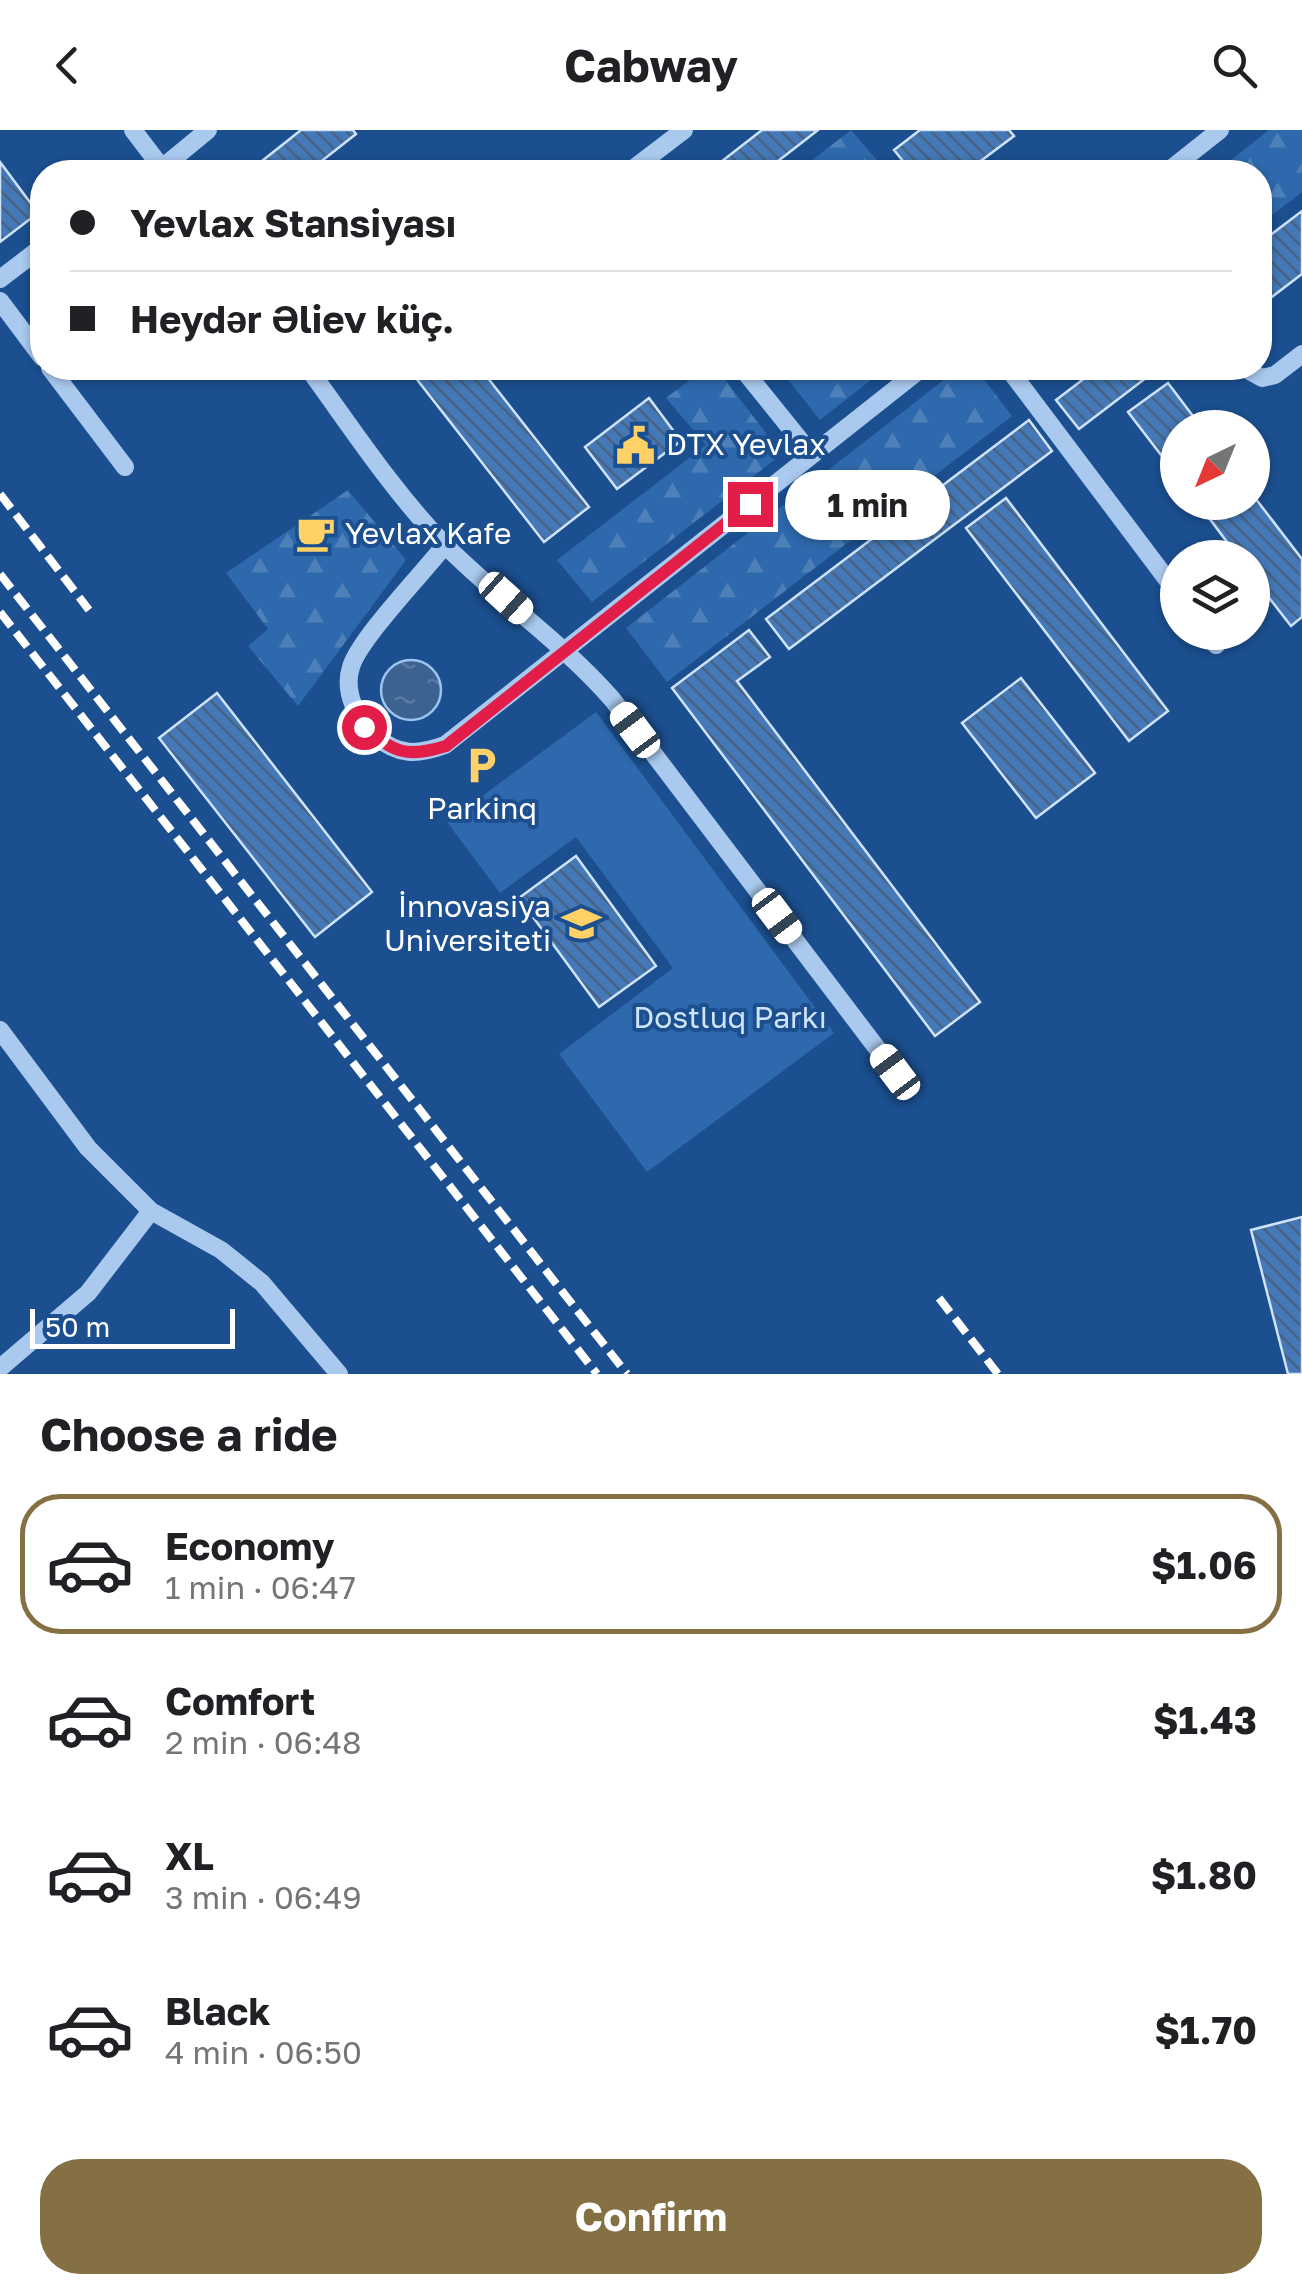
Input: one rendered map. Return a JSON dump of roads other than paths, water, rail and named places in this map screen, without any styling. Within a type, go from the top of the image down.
[{"type":"street","points":[[133,130],[156,160]]},
{"type":"street","points":[[175,160],[208,130]]},
{"type":"street","points":[[645,160],[684,130]]},
{"type":"street","points":[[1182,160],[1220,130]]},
{"type":"street","points":[[0,279],[30,256]]},
{"type":"street","points":[[0,300],[30,341]]},
{"type":"street","points":[[1272,376],[1302,354]]},
{"type":"street","points":[[59,380],[125,468]]},
{"type":"street","points":[[317,380],[408,504],[446,545],[565,651],[612,699],[895,1072]]},
{"type":"street","points":[[752,380],[812,455]]},
{"type":"street","points":[[446,545],[350,666],[348,693],[364,727],[389,748],[416,755],[446,746],[907,380]]},
{"type":"street","points":[[1017,380],[1160,570]]},
{"type":"street","points":[[0,1030],[88,1148],[151,1211],[221,1250],[262,1283],[339,1374]]},
{"type":"street","points":[[0,1368],[88,1293],[151,1211]]},
{"type":"water","points":[[411,660],[432,669],[441,690],[432,711],[411,720],[390,711],[381,690],[390,669]]},
{"type":"railway","points":[[0,494],[89,610]]},
{"type":"railway","points":[[0,574],[627,1374]]},
{"type":"railway","points":[[0,612],[597,1374]]},
{"type":"railway","points":[[939,1298],[998,1374]]},
{"type":"place","name":"DTX Yevlax","points":[[636,445]]},
{"type":"place","name":"Yevlax Kafe","points":[[315,534]]},
{"type":"place","name":"Parkinq","points":[[482,765]]},
{"type":"place","name":"İnnovasiya Universiteti","points":[[581,924]]},
{"type":"park label","name":"Dostluq Parkı","points":[[730,1018]]}]
